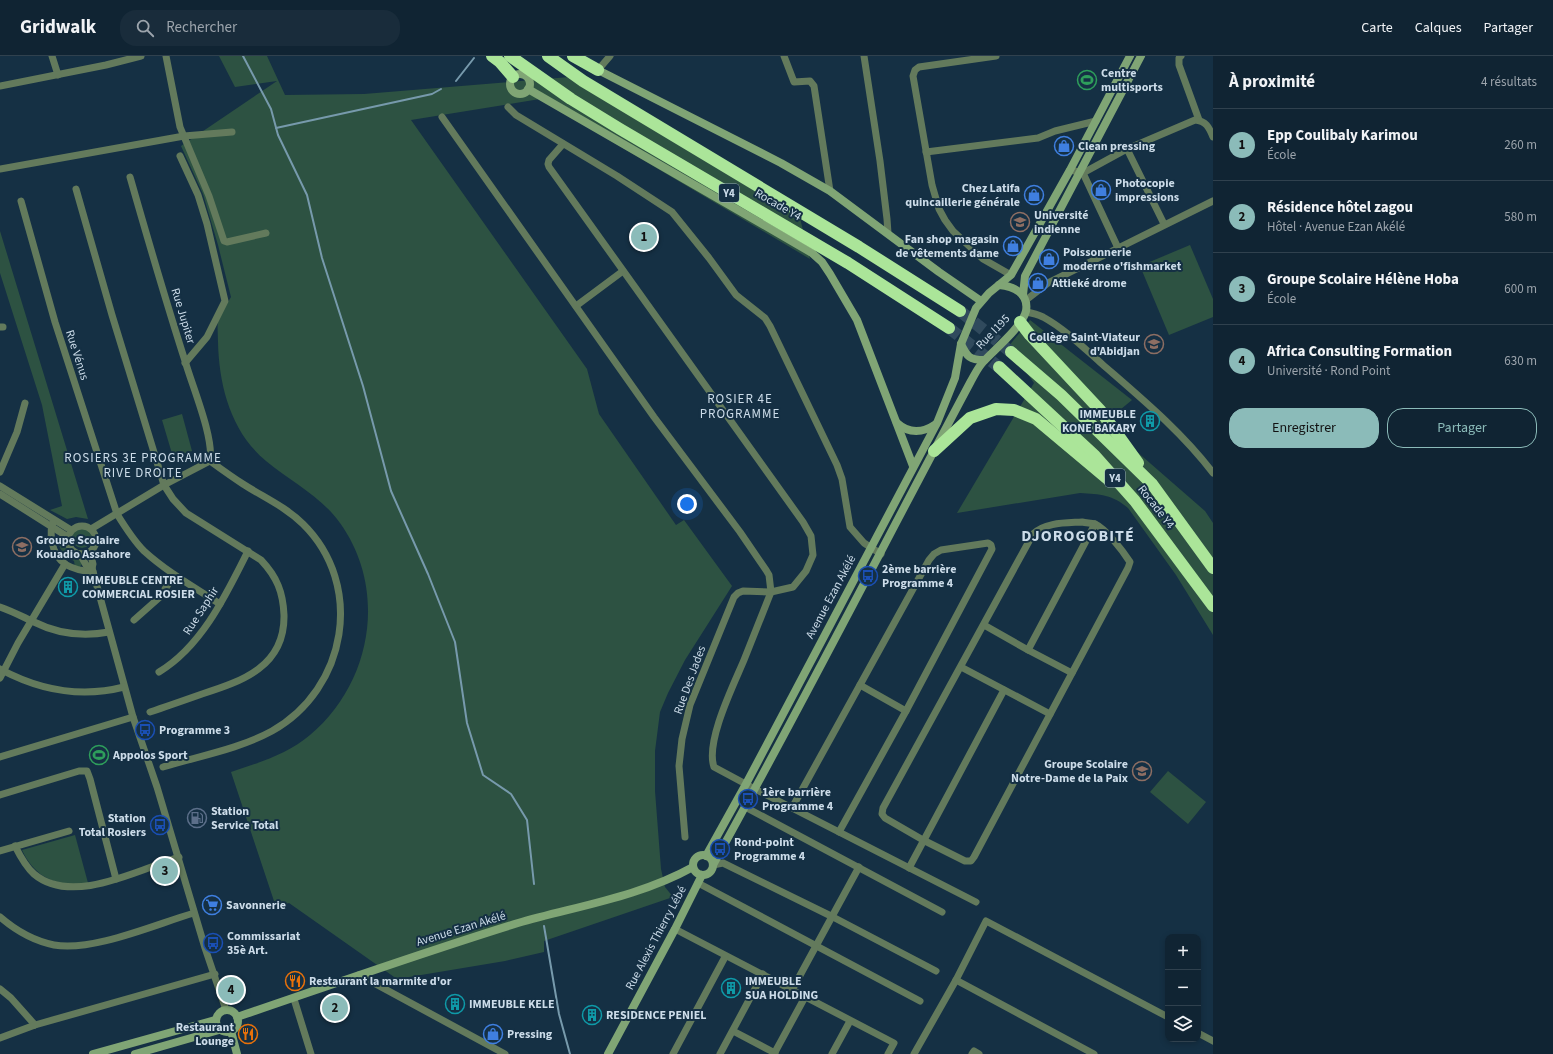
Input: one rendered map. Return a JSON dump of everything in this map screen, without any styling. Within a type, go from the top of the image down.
[{"type":"highway","points":[[492,56],[500,62],[513,77]]},
{"type":"highway","name":"Rocade Y4","points":[[510,56],[571,99],[848,263],[949,328]]},
{"type":"highway","name":"Rocade Y4","points":[[548,56],[583,81],[852,243],[960,311]]},
{"type":"highway","points":[[573,56],[598,70]]},
{"type":"highway","points":[[1023,317],[1030,335],[1100,410],[1133,454],[1152,484]]},
{"type":"highway","name":"Rocade Y4","points":[[1011,352],[1061,395],[1152,484],[1213,568]]},
{"type":"highway","name":"Rocade Y4","points":[[999,367],[1095,456],[1135,501],[1213,606]]},
{"type":"highway","points":[[934,451],[970,418],[996,409],[1014,410],[1036,419],[1135,501]]},
{"type":"main road","name":"Rue I195","points":[[1130,56],[1070,170],[1012,275],[998,285],[981,301],[976,308],[961,344],[965,352],[975,360],[984,360],[1002,343],[1023,317],[1025,276],[1081,173],[1141,56]]},
{"type":"main road","points":[[598,70],[774,159],[830,191],[939,272],[981,301]]},
{"type":"main road","points":[[519,74],[525,76],[529,80],[528,89],[524,93],[514,92],[510,86],[513,77],[519,74]]},
{"type":"main road","points":[[528,89],[812,253],[822,262],[856,320],[913,466]]},
{"type":"main road","points":[[998,285],[1009,287],[1024,297]]},
{"type":"main road","name":"Avenue Ezan Akélé","points":[[706,856],[746,784],[937,423],[955,378],[961,344]]},
{"type":"main road","name":"Avenue Ezan Akélé","points":[[713,865],[984,360]]},
{"type":"main road","points":[[896,422],[902,427],[911,431],[919,432],[929,429],[937,423]]},
{"type":"main road","points":[[706,856],[711,859],[713,865],[709,873],[702,875],[693,867],[696,858],[706,856]]},
{"type":"main road","name":"Avenue Ezan Akélé","points":[[237,1017],[294,999],[437,948],[530,920],[637,891],[665,881],[693,867]]},
{"type":"main road","name":"Rue Alexis Thierry Lébé","points":[[608,1054],[675,929],[702,875]]},
{"type":"main road","points":[[135,1054],[219,1030],[223,1032],[231,1031],[237,1024],[237,1017],[234,1012],[226,1010],[218,1014],[215,1020],[216,1026],[219,1030]]},
{"type":"main road","points":[[93,1054],[215,1020]]},
{"type":"main road","points":[[231,1031],[238,1054]]},
{"type":"street","points":[[52,56],[58,75]]},
{"type":"street","points":[[0,86],[58,75],[141,56]]},
{"type":"street","points":[[166,56],[180,127],[209,196],[224,241],[226,242],[266,233]]},
{"type":"street","points":[[598,70],[610,56]]},
{"type":"street","points":[[784,56],[794,82],[810,81],[814,86],[830,191]]},
{"type":"street","points":[[864,56],[880,161],[888,233]]},
{"type":"street","points":[[996,56],[919,67],[915,70],[913,76],[932,185],[939,209],[953,231],[983,259],[1012,275]]},
{"type":"street","points":[[1181,56],[1179,58],[1179,65],[1199,120]]},
{"type":"street","points":[[508,107],[516,115],[617,176],[672,212],[709,258],[736,295],[765,318],[837,465],[842,479],[850,527],[854,534],[881,554]]},
{"type":"street","points":[[442,117],[654,417],[740,532],[769,575],[772,592],[721,716],[713,750],[712,761],[714,767],[976,902]]},
{"type":"street","points":[[1070,170],[1081,173],[1127,149],[1189,122],[1199,120],[1204,122],[1208,126],[1213,137]]},
{"type":"street","points":[[926,152],[1038,138],[1055,131],[1096,121]]},
{"type":"street","points":[[0,169],[184,136],[232,132]]},
{"type":"street","name":"Rue Des Jades","points":[[563,144],[549,160],[548,164],[808,529],[813,546],[813,554],[806,571],[793,586],[772,592],[743,591],[734,597],[690,705],[682,739],[680,766],[684,837]]},
{"type":"street","points":[[1127,149],[1164,224]]},
{"type":"street","points":[[180,156],[198,196],[207,224],[225,301],[206,337],[185,364]]},
{"type":"street","points":[[1081,173],[1118,248]]},
{"type":"street","name":"Rue Jupiter","points":[[130,177],[185,364],[208,436],[212,453],[210,461]]},
{"type":"street","points":[[76,189],[112,315],[164,485],[173,499],[186,513],[261,560],[272,571],[280,588],[284,605],[282,636],[272,655],[263,667],[233,684],[150,712]]},
{"type":"street","points":[[1024,297],[1048,283],[1213,200]]},
{"type":"street","name":"Rue Vénus","points":[[21,201],[55,322],[117,514],[128,532],[144,551],[174,575],[220,604]]},
{"type":"street","points":[[576,306],[623,271]]},
{"type":"street","points":[[1023,317],[1034,313],[1070,336],[1158,415],[1185,441],[1213,473]]},
{"type":"street","points":[[0,472],[17,432],[25,403]]},
{"type":"street","points":[[91,529],[164,485],[210,461],[242,484],[290,513],[303,524],[325,553],[334,575],[340,596],[341,618],[335,656],[327,675],[305,705],[290,719],[272,731],[248,742],[163,767]]},
{"type":"street","points":[[0,486],[69,533]]},
{"type":"street","points":[[0,494],[53,523]]},
{"type":"street","points":[[1082,522],[1095,524],[1105,532],[1130,562],[973,860],[965,861],[923,840],[885,818],[882,811],[984,625],[1033,534],[1038,529],[1082,522]]},
{"type":"street","points":[[53,523],[51,534],[55,553],[65,564],[78,570],[92,570]]},
{"type":"street","points":[[1028,650],[1095,524]]},
{"type":"street","points":[[77,526],[84,526],[91,529],[95,534],[95,547],[90,552],[80,554],[72,551],[68,544],[69,533],[77,526]]},
{"type":"street","points":[[792,808],[934,554],[941,550],[988,543],[991,545],[992,549],[906,710],[838,832]]},
{"type":"street","name":"Rue Saphir","points":[[159,672],[171,665],[190,647],[204,630],[220,604],[248,551]]},
{"type":"street","points":[[90,552],[93,564],[92,570],[124,687],[179,857],[194,913],[226,1010]]},
{"type":"street","points":[[80,554],[86,565],[92,570]]},
{"type":"street","points":[[0,678],[2,670],[65,564]]},
{"type":"street","points":[[134,620],[160,597],[174,575]]},
{"type":"street","points":[[0,607],[49,629],[87,635],[109,632]]},
{"type":"street","points":[[984,625],[1072,673]]},
{"type":"street","points":[[961,667],[1050,714]]},
{"type":"street","points":[[2,670],[41,686],[64,691],[95,691],[124,687]]},
{"type":"street","points":[[860,685],[906,710]]},
{"type":"street","points":[[909,868],[1004,690]]},
{"type":"street","points":[[0,757],[133,717]]},
{"type":"street","points":[[0,795],[79,770],[87,772],[116,879]]},
{"type":"street","points":[[745,807],[942,912]]},
{"type":"street","points":[[0,851],[70,831]]},
{"type":"street","points":[[15,846],[33,874],[45,882],[76,888],[92,886],[116,879],[179,857]]},
{"type":"street","points":[[713,865],[723,862],[936,971]]},
{"type":"street","points":[[792,990],[858,867]]},
{"type":"street","points":[[698,883],[920,1001]]},
{"type":"street","points":[[0,917],[16,929],[33,938],[55,945],[75,946],[118,937],[194,913]]},
{"type":"street","points":[[914,1054],[956,980],[986,921],[1165,1015]]},
{"type":"street","points":[[675,929],[725,957],[762,974],[894,1044],[888,1054]]},
{"type":"street","points":[[673,1054],[725,957]]},
{"type":"street","points":[[0,1038],[35,1025],[214,974]]},
{"type":"street","points":[[720,1054],[762,974]]},
{"type":"street","points":[[360,975],[505,1054]]},
{"type":"street","points":[[956,980],[1094,1054]]},
{"type":"street","points":[[0,989],[11,998],[35,1025]]},
{"type":"street","points":[[733,1031],[774,1053],[805,997]]},
{"type":"street","points":[[294,999],[311,1054]]},
{"type":"street","points":[[832,1054],[850,1021]]},
{"type":"street","points":[[1201,1035],[1213,1041]]},
{"type":"street","points":[[972,1054],[974,1051],[979,1054]]},
{"type":"green space","points":[[219,56],[267,56],[285,95],[364,94],[582,76],[800,218],[810,259],[540,99],[411,120],[587,369],[599,414],[676,525],[684,520],[732,586],[685,660],[660,712],[655,751],[655,791],[661,869],[665,887],[673,897],[544,941],[544,952],[505,961],[397,979],[289,903],[276,907],[231,772],[292,748],[310,735],[331,714],[348,689],[359,663],[366,635],[368,606],[364,577],[355,549],[340,523],[315,497],[276,469],[254,449],[236,422],[224,391],[219,359],[218,321],[231,297],[203,194],[181,146],[277,81],[235,87]]},
{"type":"green space","points":[[0,231],[88,519],[76,517],[67,519],[50,510],[62,506],[42,405],[0,273]]},
{"type":"green space","points":[[1190,245],[1213,299],[1213,317],[1169,335],[1140,266]]},
{"type":"green space","points":[[1030,320],[1132,400],[1104,423],[1205,511],[1213,523],[1213,635],[1176,575],[1128,508],[1117,500],[1106,496],[1080,493],[957,513],[1034,383],[1008,347]]},
{"type":"green space","points":[[182,414],[192,451],[173,457],[162,420]]},
{"type":"green space","points":[[82,528],[89,531],[92,538],[89,545],[82,548],[75,545],[72,538],[75,531]]},
{"type":"green space","points":[[59,536],[65,538],[69,546],[80,560],[82,564],[79,568],[75,567],[74,561],[67,557],[60,548],[58,540]]},
{"type":"green space","points":[[1168,771],[1206,802],[1188,824],[1150,792]]},
{"type":"green space","points":[[75,835],[88,883],[67,884],[49,879],[34,868],[27,860],[22,850]]},
{"type":"waterway","points":[[243,56],[271,109],[278,135],[307,195],[322,258],[363,386],[391,491],[428,574],[455,642],[467,723],[483,775],[511,794],[527,820],[534,884]]},
{"type":"waterway","points":[[456,81],[474,58]]},
{"type":"waterway","points":[[276,128],[432,94],[441,89]]},
{"type":"waterway","points":[[544,926],[559,1014],[570,1054]]},
{"type":"tunnel","points":[[960,311],[1011,352]]},
{"type":"tunnel","points":[[949,328],[999,367]]},
{"type":"place","name":"Centre multisports","points":[[1087,80]]},
{"type":"place","name":"Clean pressing","points":[[1064,146]]},
{"type":"place","name":"Photocopie impressions","points":[[1101,190]]},
{"type":"place","name":"Chez Latifa quincaillerie générale","points":[[1034,195]]},
{"type":"place","name":"Université indienne","points":[[1020,222]]},
{"type":"place","name":"Epp Coulibaly Karimou","points":[[644,237]]},
{"type":"place","name":"Fan shop magasin de vêtements dame","points":[[1013,246]]},
{"type":"place","name":"Poissonnerie moderne o'fishmarket","points":[[1049,259]]},
{"type":"place","name":"Attieké drome","points":[[1038,283]]},
{"type":"place","name":"Collège Saint-Viateur d'Abidjan","points":[[1154,344]]},
{"type":"place","name":"IMMEUBLE KONE BAKARY","points":[[1150,421]]},
{"type":"place","name":"Groupe Scolaire Kouadio Assahore","points":[[22,547]]},
{"type":"place","name":"2ème barrière Programme 4","points":[[868,576]]},
{"type":"place","name":"IMMEUBLE CENTRE COMMERCIAL ROSIER","points":[[68,587]]},
{"type":"place","name":"Programme 3","points":[[145,730]]},
{"type":"place","name":"Appolos Sport","points":[[99,755]]},
{"type":"place","name":"Groupe Scolaire Notre-Dame de la Paix","points":[[1142,771]]},
{"type":"place","name":"1ère barrière Programme 4","points":[[748,799]]},
{"type":"place","name":"Station Service Total","points":[[197,818]]},
{"type":"place","name":"Station Total Rosiers","points":[[160,825]]},
{"type":"place","name":"Rond-point Programme 4","points":[[720,849]]},
{"type":"place","name":"Groupe Scolaire Hélène Hoba","points":[[165,871]]},
{"type":"place","name":"Savonnerie","points":[[212,905]]},
{"type":"place","name":"Commissariat 35è Art.","points":[[213,943]]},
{"type":"place","name":"Restaurant la marmite d'or","points":[[295,981]]},
{"type":"place","name":"IMMEUBLE SUA HOLDING","points":[[731,988]]},
{"type":"place","name":"Africa Consulting Formation","points":[[231,990]]},
{"type":"place","name":"IMMEUBLE KELE","points":[[455,1004]]},
{"type":"place","name":"Résidence hôtel zagou","points":[[335,1008]]},
{"type":"place","name":"RESIDENCE PENIEL","points":[[592,1015]]},
{"type":"place","name":"Restaurant Lounge","points":[[248,1034]]},
{"type":"place","name":"Pressing","points":[[493,1034]]},
{"type":"district","name":"ROSIER 4E PROGRAMME","points":[[740,406]]},
{"type":"district","name":"ROSIERS 3E PROGRAMME RIVE DROITE","points":[[143,466]]},
{"type":"district","name":"DJOROGOBITÉ","points":[[1078,536]]}]
